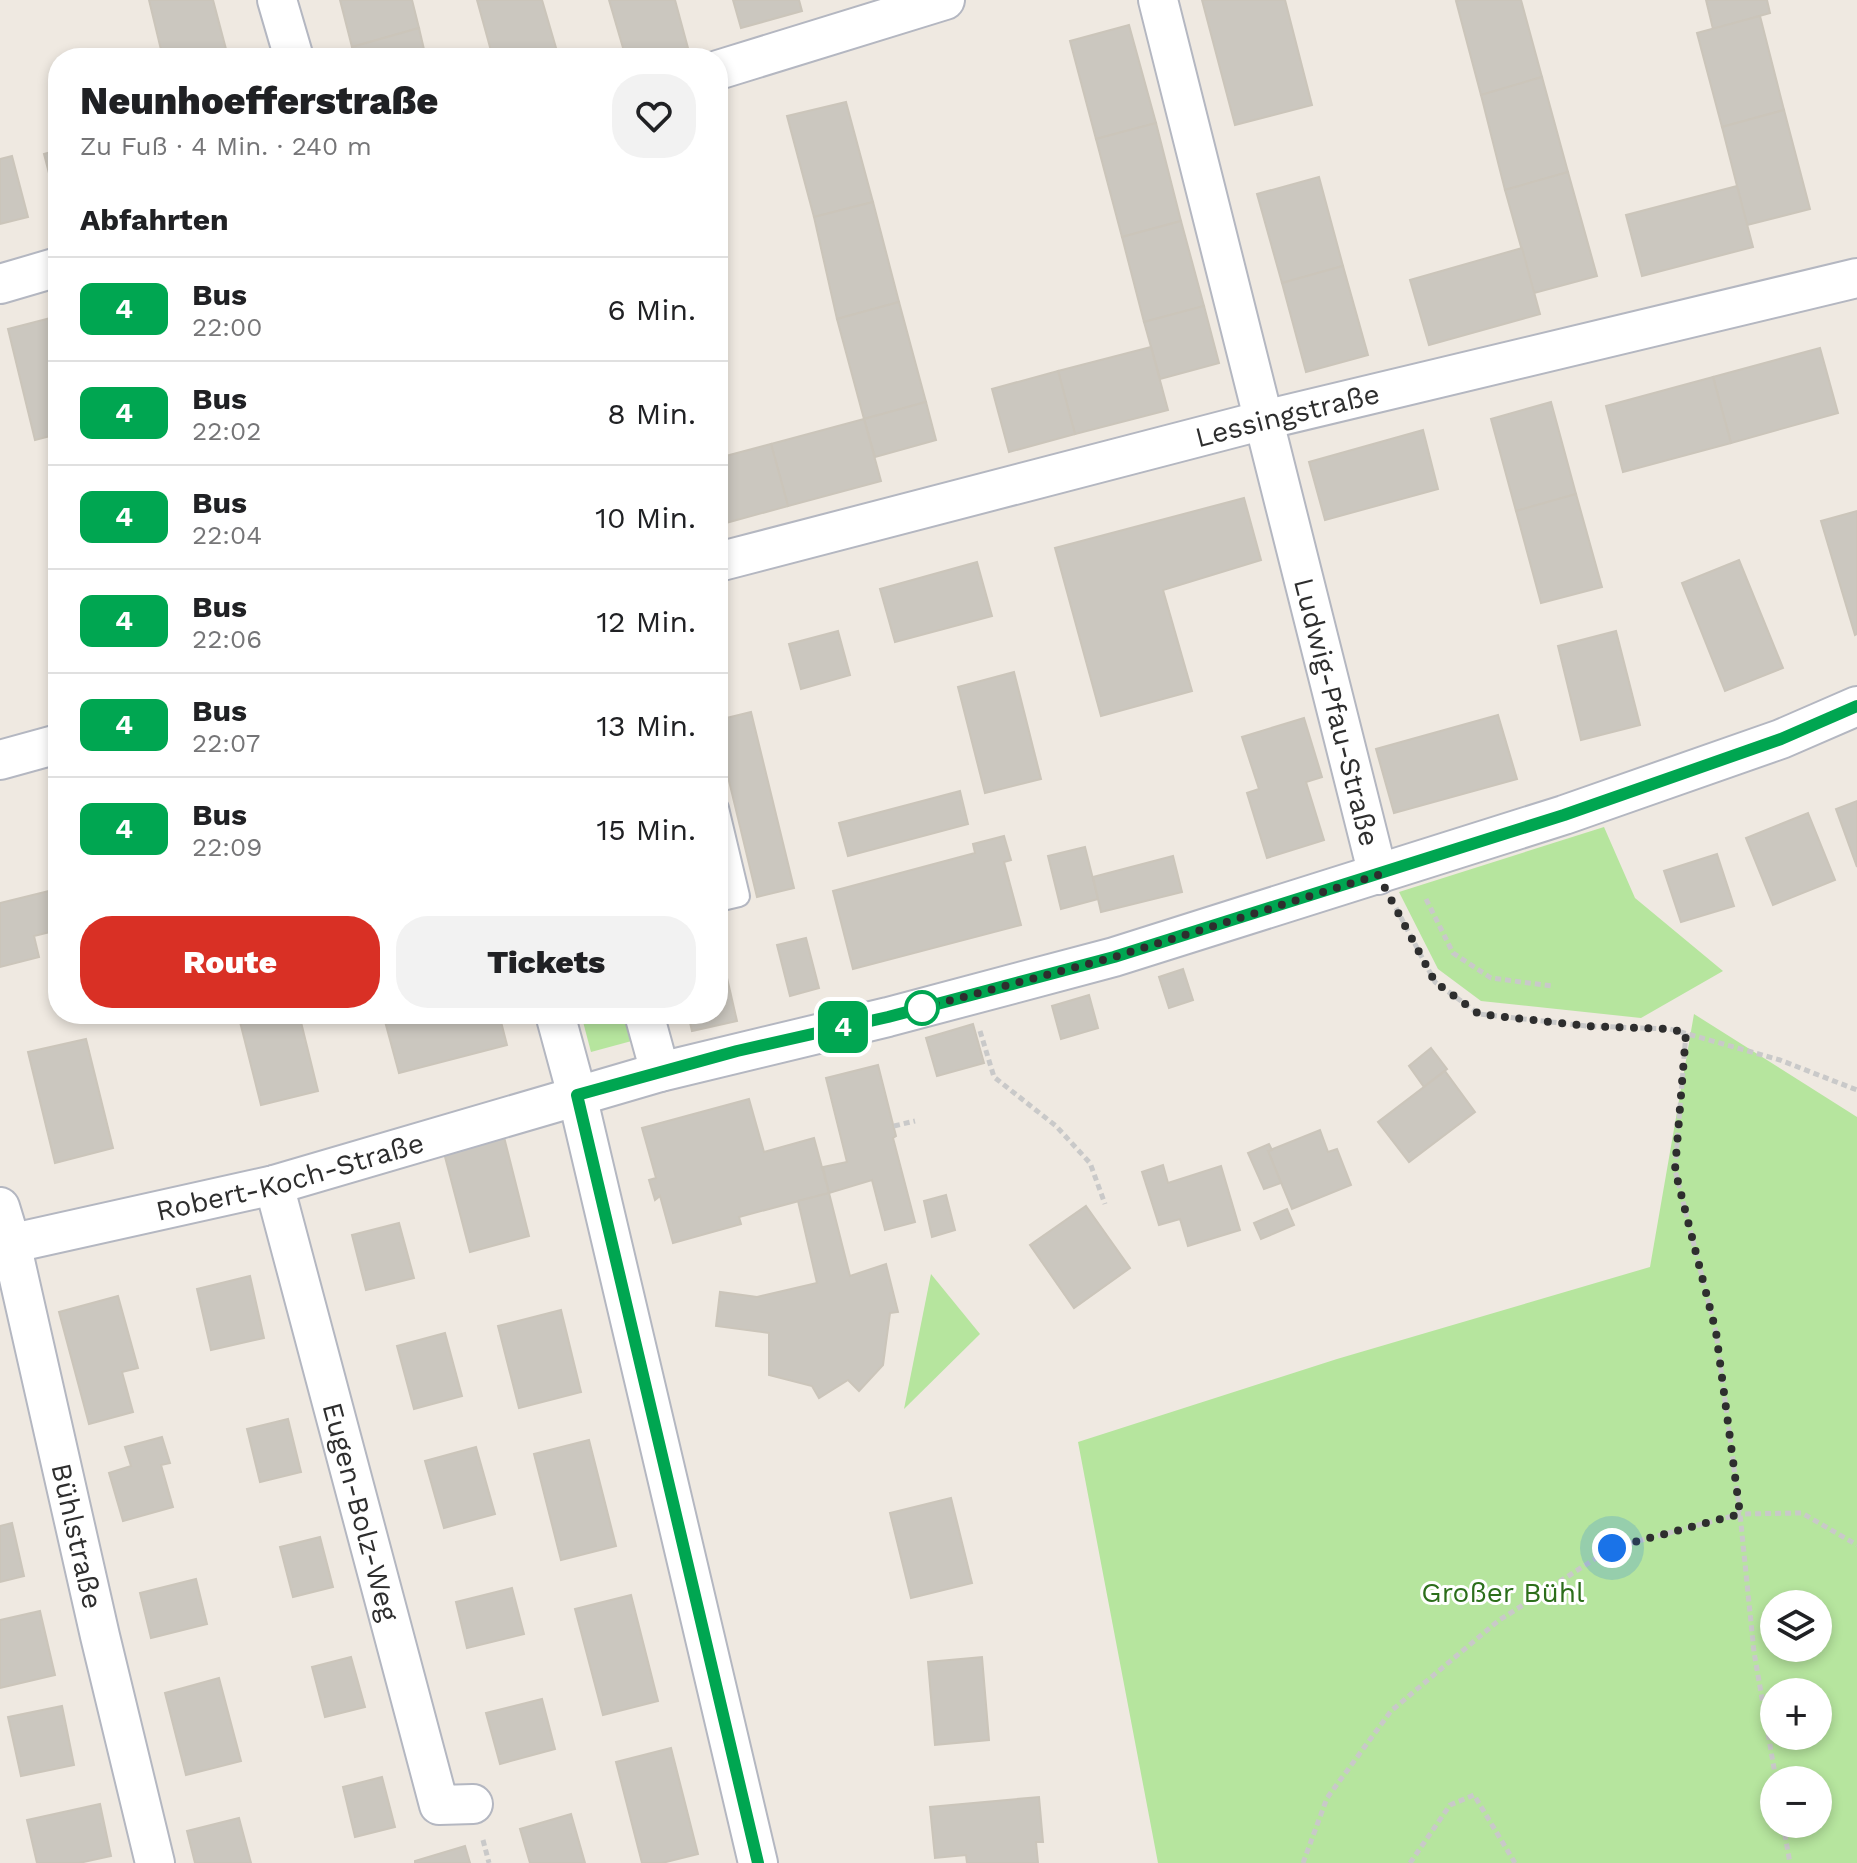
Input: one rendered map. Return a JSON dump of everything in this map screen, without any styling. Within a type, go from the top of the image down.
[{"type":"street","points":[[277,0],[291,48]]},
{"type":"street","points":[[728,67],[945,0]]},
{"type":"street","name":"Ludwig-Pfau-Straße","points":[[1158,0],[1264,420],[1394,870]]},
{"type":"street","points":[[0,284],[48,270]]},
{"type":"street","name":"Lessingstraße","points":[[728,559],[1264,420],[1857,278]]},
{"type":"street","name":"Robert-Koch-Straße","points":[[5,1245],[274,1185],[660,1072],[1114,957],[1564,815],[1767,744],[1857,706]]},
{"type":"street","points":[[0,760],[48,747]]},
{"type":"street","points":[[558,1024],[758,1863]]},
{"type":"street","points":[[647,1024],[660,1072]]},
{"type":"street","name":"Eugen-Bolz-Weg","points":[[274,1185],[439,1805],[473,1804]]},
{"type":"street","name":"Bühlstraße","points":[[0,1207],[5,1245],[155,1863]]},
{"type":"lane","points":[[728,850],[739,896],[728,899]]},
{"type":"path","points":[[1394,870],[1453,953],[1491,978],[1552,986]]},
{"type":"path","name":"Ludwig-Pfau-Straße","points":[[1394,870],[1435,982],[1479,1014],[1587,1026],[1670,1029],[1780,1060],[1857,1090]]},
{"type":"path","points":[[970,995],[994,1077],[1056,1126],[1090,1163],[1105,1204]]},
{"type":"path","points":[[1686,1033],[1675,1170],[1716,1332],[1754,1652],[1774,1766]]},
{"type":"path","points":[[894,1126],[915,1121]]},
{"type":"path","points":[[1303,1863],[1327,1798],[1391,1711],[1498,1621],[1612,1548],[1740,1514],[1802,1513],[1857,1545]]},
{"type":"path","points":[[1410,1863],[1450,1805],[1474,1795],[1515,1863]]},
{"type":"path","points":[[1786,1838],[1790,1863]]},
{"type":"green space","points":[[1604,827],[1635,898],[1723,971],[1641,1018],[1481,1001],[1438,969],[1399,892]]},
{"type":"green space","name":"Großer Bühl","points":[[1694,1014],[1857,1117],[1857,1863],[1158,1863],[1078,1442],[1337,1359],[1650,1267]]},
{"type":"green space","points":[[584,1024],[635,1024],[639,1039],[591,1052]]},
{"type":"green space","points":[[931,1274],[980,1334],[904,1409]]},
{"type":"building","points":[[149,0],[213,0],[226,48],[161,48]]},
{"type":"building","points":[[340,0],[412,0],[419,28],[352,47]]},
{"type":"building","points":[[477,0],[542,0],[556,48],[490,48]]},
{"type":"building","points":[[609,0],[675,0],[688,48],[623,48]]},
{"type":"building","points":[[733,0],[799,0],[802,11],[741,28]]},
{"type":"building","points":[[1202,0],[1285,0],[1312,105],[1235,125]]},
{"type":"building","points":[[1521,0],[1542,77],[1481,95],[1456,1]]},
{"type":"building","points":[[1706,0],[1767,0],[1770,13],[1713,29]]},
{"type":"building","points":[[1760,16],[1784,110],[1722,127],[1697,33]]},
{"type":"building","points":[[1129,25],[1156,123],[1096,139],[1070,41]]},
{"type":"building","points":[[419,28],[424,48],[352,48]]},
{"type":"building","points":[[1542,77],[1568,172],[1505,190],[1481,95]]},
{"type":"building","points":[[846,102],[873,202],[814,217],[787,116]]},
{"type":"building","points":[[1784,110],[1810,209],[1747,225],[1722,127]]},
{"type":"building","points":[[1156,123],[1181,221],[1122,237],[1096,139]]},
{"type":"building","points":[[12,156],[28,217],[0,224],[0,159]]},
{"type":"building","points":[[1568,172],[1597,276],[1534,293],[1505,190]]},
{"type":"building","points":[[1319,177],[1343,266],[1282,283],[1257,194]]},
{"type":"building","points":[[1737,186],[1753,247],[1642,276],[1626,215]]},
{"type":"building","points":[[873,202],[899,302],[837,319],[814,217]]},
{"type":"building","points":[[1181,221],[1204,306],[1144,322],[1122,237]]},
{"type":"building","points":[[1522,248],[1540,314],[1429,345],[1410,280]]},
{"type":"building","points":[[1343,266],[1368,355],[1306,372],[1282,283]]},
{"type":"building","points":[[899,302],[926,402],[864,419],[837,319]]},
{"type":"building","points":[[1204,306],[1219,363],[1160,379],[1144,322]]},
{"type":"building","points":[[48,319],[48,437],[35,440],[8,329]]},
{"type":"building","points":[[1151,347],[1168,410],[1075,434],[1058,371]]},
{"type":"building","points":[[1820,348],[1838,413],[1731,443],[1713,377]]},
{"type":"building","points":[[1058,371],[1075,434],[1009,452],[992,389]]},
{"type":"building","points":[[1713,377],[1731,443],[1623,472],[1606,406]]},
{"type":"building","points":[[926,402],[936,440],[875,457],[864,419]]},
{"type":"building","points":[[1551,402],[1576,494],[1516,511],[1491,419]]},
{"type":"building","points":[[864,419],[881,481],[788,506],[771,444]]},
{"type":"building","points":[[1423,430],[1438,489],[1325,520],[1309,462]]},
{"type":"building","points":[[771,444],[788,506],[728,522],[728,455]]},
{"type":"building","points":[[1576,494],[1602,587],[1541,603],[1516,511]]},
{"type":"building","points":[[1244,498],[1261,560],[1163,590],[1192,691],[1101,716],[1055,548]]},
{"type":"building","points":[[1857,511],[1857,634],[1855,635],[1821,521]]},
{"type":"building","points":[[1739,560],[1783,668],[1725,691],[1682,583]]},
{"type":"building","points":[[977,562],[992,616],[895,642],[880,589]]},
{"type":"building","points":[[838,631],[850,675],[801,689],[789,644]]},
{"type":"building","points":[[1616,631],[1640,725],[1581,740],[1558,646]]},
{"type":"building","points":[[1014,672],[1041,779],[985,793],[958,687]]},
{"type":"building","points":[[751,712],[794,888],[757,897],[728,777],[728,718]]},
{"type":"building","points":[[1498,715],[1517,779],[1394,813],[1376,749]]},
{"type":"building","points":[[1304,718],[1322,777],[1306,782],[1324,840],[1267,858],[1247,793],[1259,789],[1242,737]]},
{"type":"building","points":[[960,791],[968,824],[848,856],[839,823]]},
{"type":"building","points":[[1857,801],[1857,867],[1836,809]]},
{"type":"building","points":[[1808,813],[1835,880],[1773,905],[1746,838]]},
{"type":"building","points":[[1004,836],[1011,860],[1004,862],[1021,925],[853,969],[833,891],[975,853],[973,844]]},
{"type":"building","points":[[1085,847],[1098,899],[1061,909],[1048,856]]},
{"type":"building","points":[[1717,854],[1734,906],[1681,922],[1664,871]]},
{"type":"building","points":[[1173,856],[1182,892],[1101,912],[1093,877]]},
{"type":"building","points":[[48,891],[48,932],[34,936],[39,957],[0,967],[0,903]]},
{"type":"building","points":[[806,938],[819,988],[790,996],[777,945]]},
{"type":"building","points":[[1183,969],[1193,1000],[1169,1008],[1159,977]]},
{"type":"building","points":[[728,982],[737,1021],[728,1023]]},
{"type":"building","points":[[1089,995],[1098,1028],[1061,1039],[1052,1006]]},
{"type":"building","points":[[241,1024],[301,1024],[318,1091],[261,1105]]},
{"type":"building","points":[[386,1024],[502,1024],[507,1045],[399,1073]]},
{"type":"building","points":[[690,1024],[724,1024],[692,1031]]},
{"type":"building","points":[[973,1024],[984,1063],[937,1076],[926,1038]]},
{"type":"building","points":[[86,1039],[113,1148],[55,1163],[28,1052]]},
{"type":"building","points":[[1431,1048],[1447,1069],[1424,1087],[1409,1066]]},
{"type":"building","points":[[878,1065],[915,1222],[885,1230],[872,1180],[829,1193],[823,1167],[847,1162],[826,1078]]},
{"type":"building","points":[[1445,1071],[1475,1112],[1409,1162],[1378,1122]]},
{"type":"building","points":[[749,1099],[764,1152],[814,1138],[829,1193],[739,1217],[741,1224],[673,1243],[660,1196],[655,1200],[649,1180],[656,1178],[642,1128]]},
{"type":"building","points":[[1320,1130],[1328,1152],[1337,1149],[1351,1185],[1292,1209],[1268,1151]]},
{"type":"building","points":[[504,1137],[529,1236],[470,1252],[444,1153]]},
{"type":"building","points":[[1269,1144],[1272,1150],[1268,1151],[1281,1183],[1264,1189],[1248,1153]]},
{"type":"building","points":[[1163,1165],[1168,1183],[1221,1166],[1240,1230],[1188,1246],[1180,1219],[1159,1225],[1142,1172]]},
{"type":"building","points":[[829,1193],[850,1276],[886,1264],[898,1312],[890,1313],[883,1365],[859,1391],[848,1380],[819,1398],[812,1386],[769,1375],[769,1333],[716,1326],[720,1292],[757,1297],[817,1283],[798,1201]]},
{"type":"building","points":[[946,1195],[955,1230],[932,1237],[924,1201]]},
{"type":"building","points":[[1086,1206],[1130,1268],[1074,1308],[1030,1245]]},
{"type":"building","points":[[1287,1209],[1294,1225],[1261,1239],[1254,1223]]},
{"type":"building","points":[[399,1223],[414,1278],[366,1290],[352,1235]]},
{"type":"building","points":[[250,1276],[264,1338],[211,1350],[197,1289]]},
{"type":"building","points":[[118,1296],[138,1368],[122,1372],[133,1412],[89,1424],[59,1312]]},
{"type":"building","points":[[561,1310],[581,1392],[519,1408],[498,1326]]},
{"type":"building","points":[[445,1333],[462,1396],[414,1409],[397,1346]]},
{"type":"building","points":[[288,1419],[301,1472],[260,1482],[247,1429]]},
{"type":"building","points":[[162,1437],[170,1463],[161,1465],[173,1507],[123,1521],[109,1473],[131,1466],[125,1447]]},
{"type":"building","points":[[589,1440],[616,1546],[561,1560],[534,1454]]},
{"type":"building","points":[[476,1447],[495,1514],[444,1528],[425,1461]]},
{"type":"building","points":[[951,1498],[972,1583],[911,1598],[890,1513]]},
{"type":"building","points":[[12,1523],[24,1576],[0,1582],[0,1526]]},
{"type":"building","points":[[320,1537],[333,1587],[293,1597],[280,1547]]},
{"type":"building","points":[[196,1579],[207,1624],[151,1638],[140,1593]]},
{"type":"building","points":[[512,1588],[524,1634],[467,1648],[456,1602]]},
{"type":"building","points":[[631,1595],[658,1701],[603,1715],[575,1609]]},
{"type":"building","points":[[40,1611],[55,1675],[0,1688],[0,1620]]},
{"type":"building","points":[[351,1657],[365,1707],[325,1717],[312,1667]]},
{"type":"building","points":[[982,1657],[989,1740],[935,1745],[928,1662]]},
{"type":"building","points":[[219,1678],[241,1761],[186,1775],[165,1693]]},
{"type":"building","points":[[542,1699],[555,1749],[500,1764],[486,1713]]},
{"type":"building","points":[[62,1706],[74,1765],[21,1776],[8,1717]]},
{"type":"building","points":[[671,1748],[698,1854],[662,1863],[642,1863],[616,1762]]},
{"type":"building","points":[[382,1777],[395,1827],[355,1837],[343,1787]]},
{"type":"building","points":[[1039,1797],[1043,1842],[1036,1842],[1038,1863],[967,1863],[966,1855],[935,1858],[930,1807]]},
{"type":"building","points":[[100,1804],[111,1856],[79,1863],[37,1863],[27,1820]]},
{"type":"building","points":[[571,1814],[585,1863],[530,1863],[520,1829]]},
{"type":"building","points":[[239,1818],[251,1863],[195,1863],[187,1831]]},
{"type":"building","points":[[465,1846],[470,1863],[415,1863],[415,1861]]},
{"type":"bus line","name":"4","points":[[758,1863],[577,1095],[737,1051],[888,1017],[1114,957],[1564,815],[1781,739],[1857,706]]},
{"type":"route","points":[[922,1008],[1114,957],[1378,875],[1435,982],[1479,1014],[1587,1026],[1670,1029],[1686,1033],[1675,1170],[1716,1332],[1740,1514],[1612,1548]]}]
